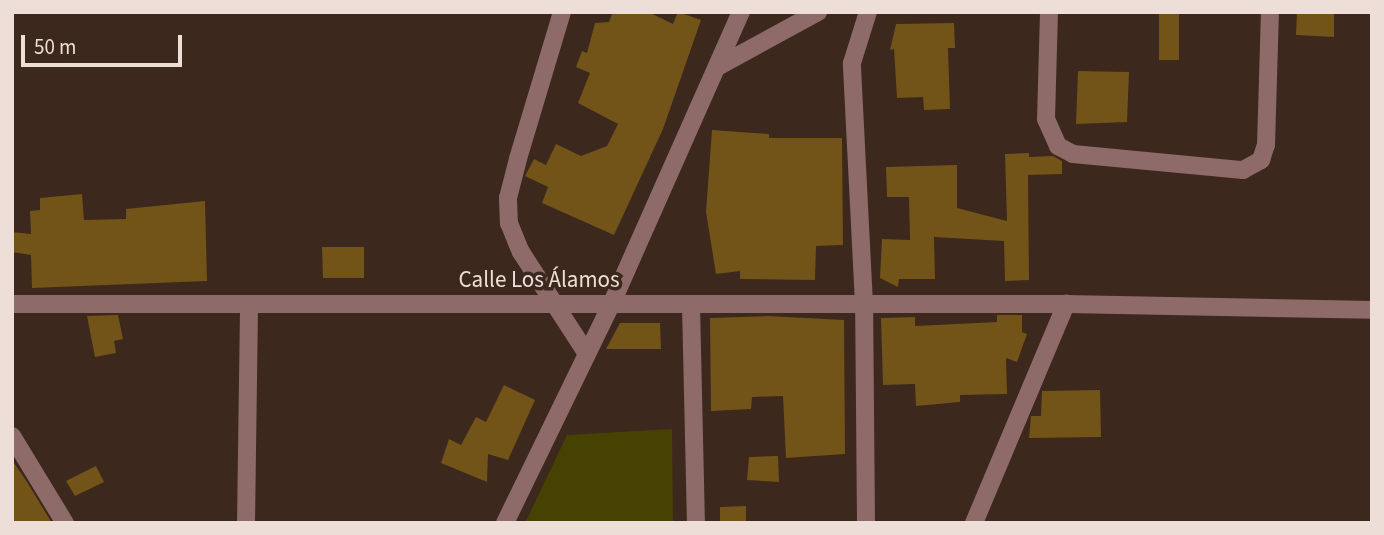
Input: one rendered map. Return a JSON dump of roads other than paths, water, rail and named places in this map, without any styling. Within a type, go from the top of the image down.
[{"type":"street","points":[[562,12],[542,70],[508,198],[509,223],[521,252],[587,354]]},
{"type":"street","points":[[719,66],[818,12]]},
{"type":"street","points":[[866,523],[864,304],[852,63],[868,12]]},
{"type":"street","points":[[1049,12],[1046,119],[1058,146],[1073,154],[1243,170],[1261,160],[1266,145],[1270,12]]},
{"type":"street","points":[[505,523],[611,305],[719,66],[735,17]]},
{"type":"street","name":"Calle Los Álamos","points":[[12,304],[1066,304],[1372,310]]},
{"type":"street","points":[[246,523],[249,304]]},
{"type":"street","points":[[974,523],[1066,304]]},
{"type":"street","points":[[691,305],[695,523]]},
{"type":"street","points":[[12,436],[65,523]]}]
